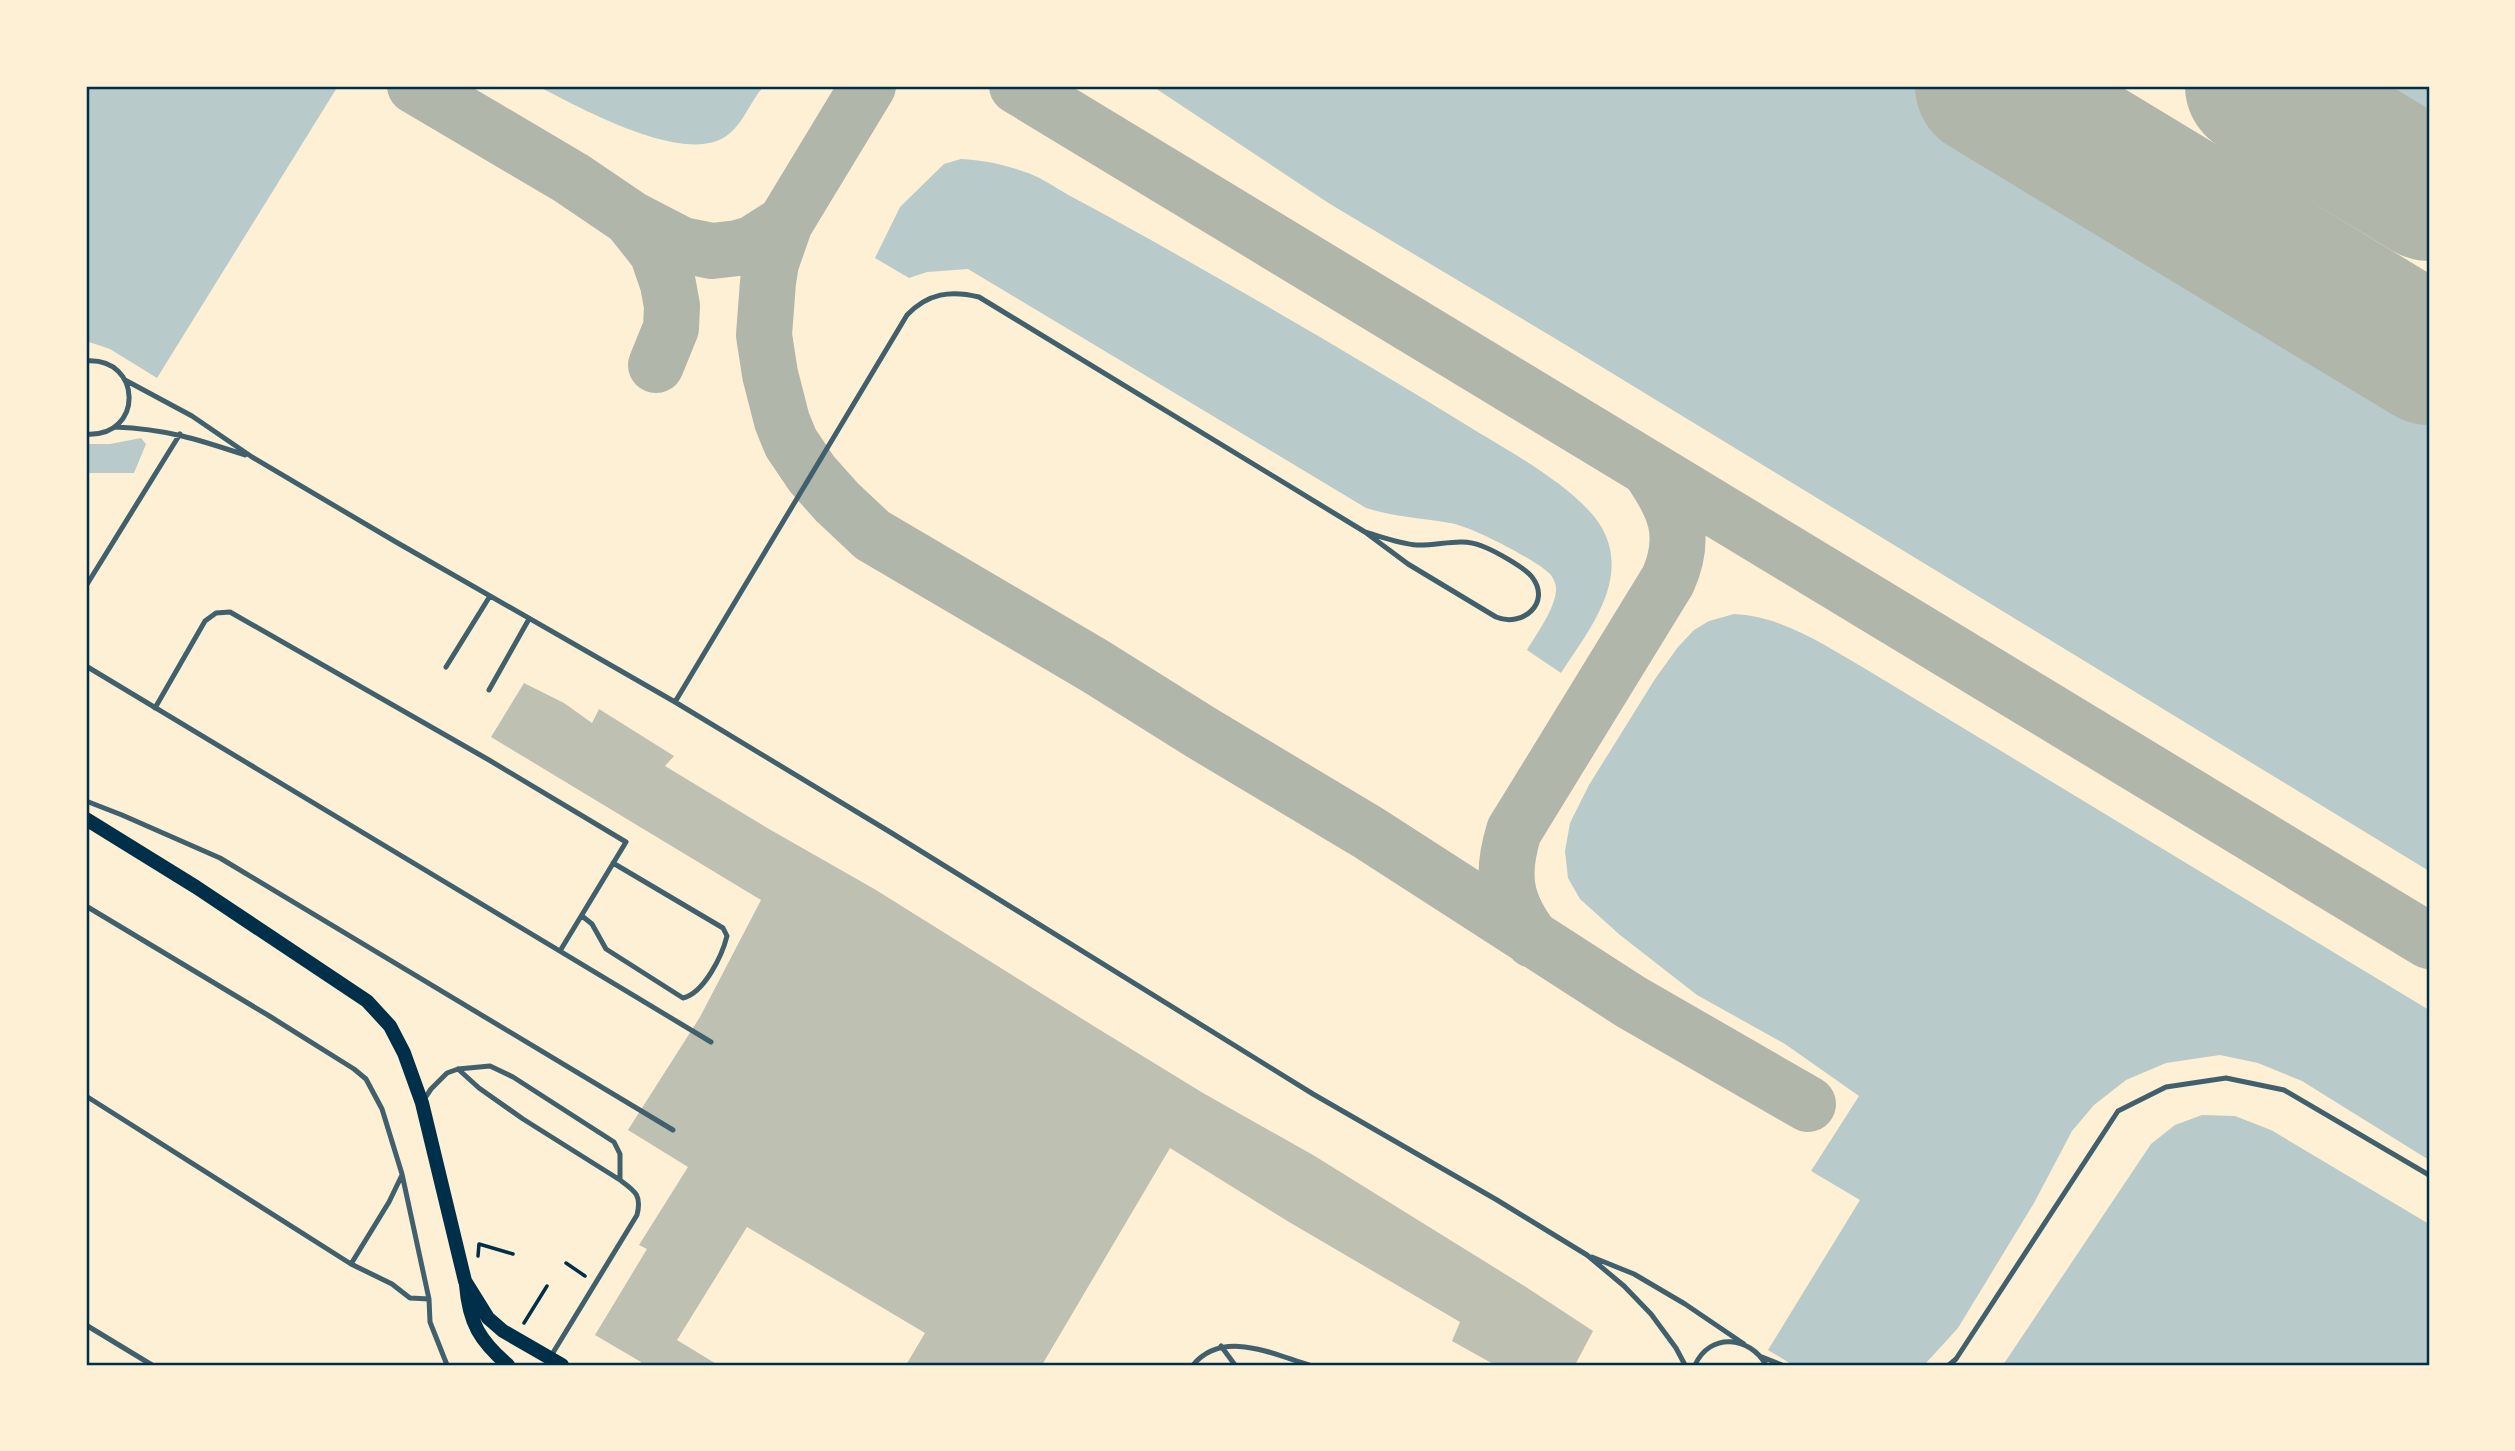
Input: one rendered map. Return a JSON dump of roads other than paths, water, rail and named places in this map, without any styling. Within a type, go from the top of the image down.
[{"type":"main road","points":[[86,819],[197,887],[367,1001],[390,1026],[404,1053],[422,1103],[475,1329],[486,1346],[508,1365]]},
{"type":"main road","points":[[465,1280],[488,1318],[515,1338],[556,1362]]},
{"type":"lane","points":[[675,702],[907,315],[925,299],[936,295],[964,293],[979,297],[1365,533],[1408,564],[1503,620],[1519,620],[1526,616],[1536,602],[1536,584],[1531,576],[1483,546],[1466,542],[1413,545],[1365,533]]},
{"type":"lane","points":[[86,361],[109,364],[125,380],[192,416],[252,457],[675,702],[1313,1094],[1587,1255],[1634,1274],[1685,1304],[1761,1357],[1782,1365]]},
{"type":"lane","points":[[115,427],[127,411],[129,390],[125,380]]},
{"type":"lane","points":[[86,434],[96,435],[115,427],[151,428],[180,434],[252,457]]},
{"type":"lane","points":[[86,586],[180,434]]},
{"type":"lane","points":[[446,667],[490,596]]},
{"type":"lane","points":[[155,708],[205,621],[216,613],[230,612],[489,760],[626,842],[561,951]]},
{"type":"lane","points":[[489,690],[529,619]]},
{"type":"lane","points":[[86,666],[711,1042]]},
{"type":"lane","points":[[86,802],[220,858],[673,1130]]},
{"type":"lane","points":[[582,916],[592,924],[606,949],[683,998],[692,996],[701,989],[724,945],[727,936],[723,928],[613,863]]},
{"type":"lane","points":[[86,906],[271,1017],[366,1079],[382,1109],[402,1174],[429,1299],[430,1322],[447,1365]]},
{"type":"lane","points":[[422,1103],[438,1081],[458,1069],[490,1066],[614,1142],[621,1154],[620,1180]]},
{"type":"lane","points":[[458,1069],[479,1088],[620,1180],[639,1197],[637,1215],[595,1283],[556,1362]]},
{"type":"lane","points":[[1949,1365],[1956,1359],[2118,1111],[2166,1087],[2226,1078],[2284,1090],[2429,1175]]},
{"type":"lane","points":[[86,1096],[351,1264],[392,1284],[410,1298],[429,1299]]},
{"type":"lane","points":[[351,1264],[389,1202],[402,1174]]},
{"type":"lane","points":[[1587,1255],[1624,1286],[1651,1314],[1685,1365]]},
{"type":"lane","points":[[86,1325],[152,1365]]},
{"type":"lane","points":[[1695,1365],[1705,1351],[1714,1345],[1723,1342],[1744,1344]]},
{"type":"lane","points":[[1193,1365],[1208,1352],[1221,1346],[1250,1347],[1309,1365]]},
{"type":"lane","points":[[1221,1346],[1235,1365]]},
{"type":"lane","points":[[1761,1357],[1766,1365]]}]
